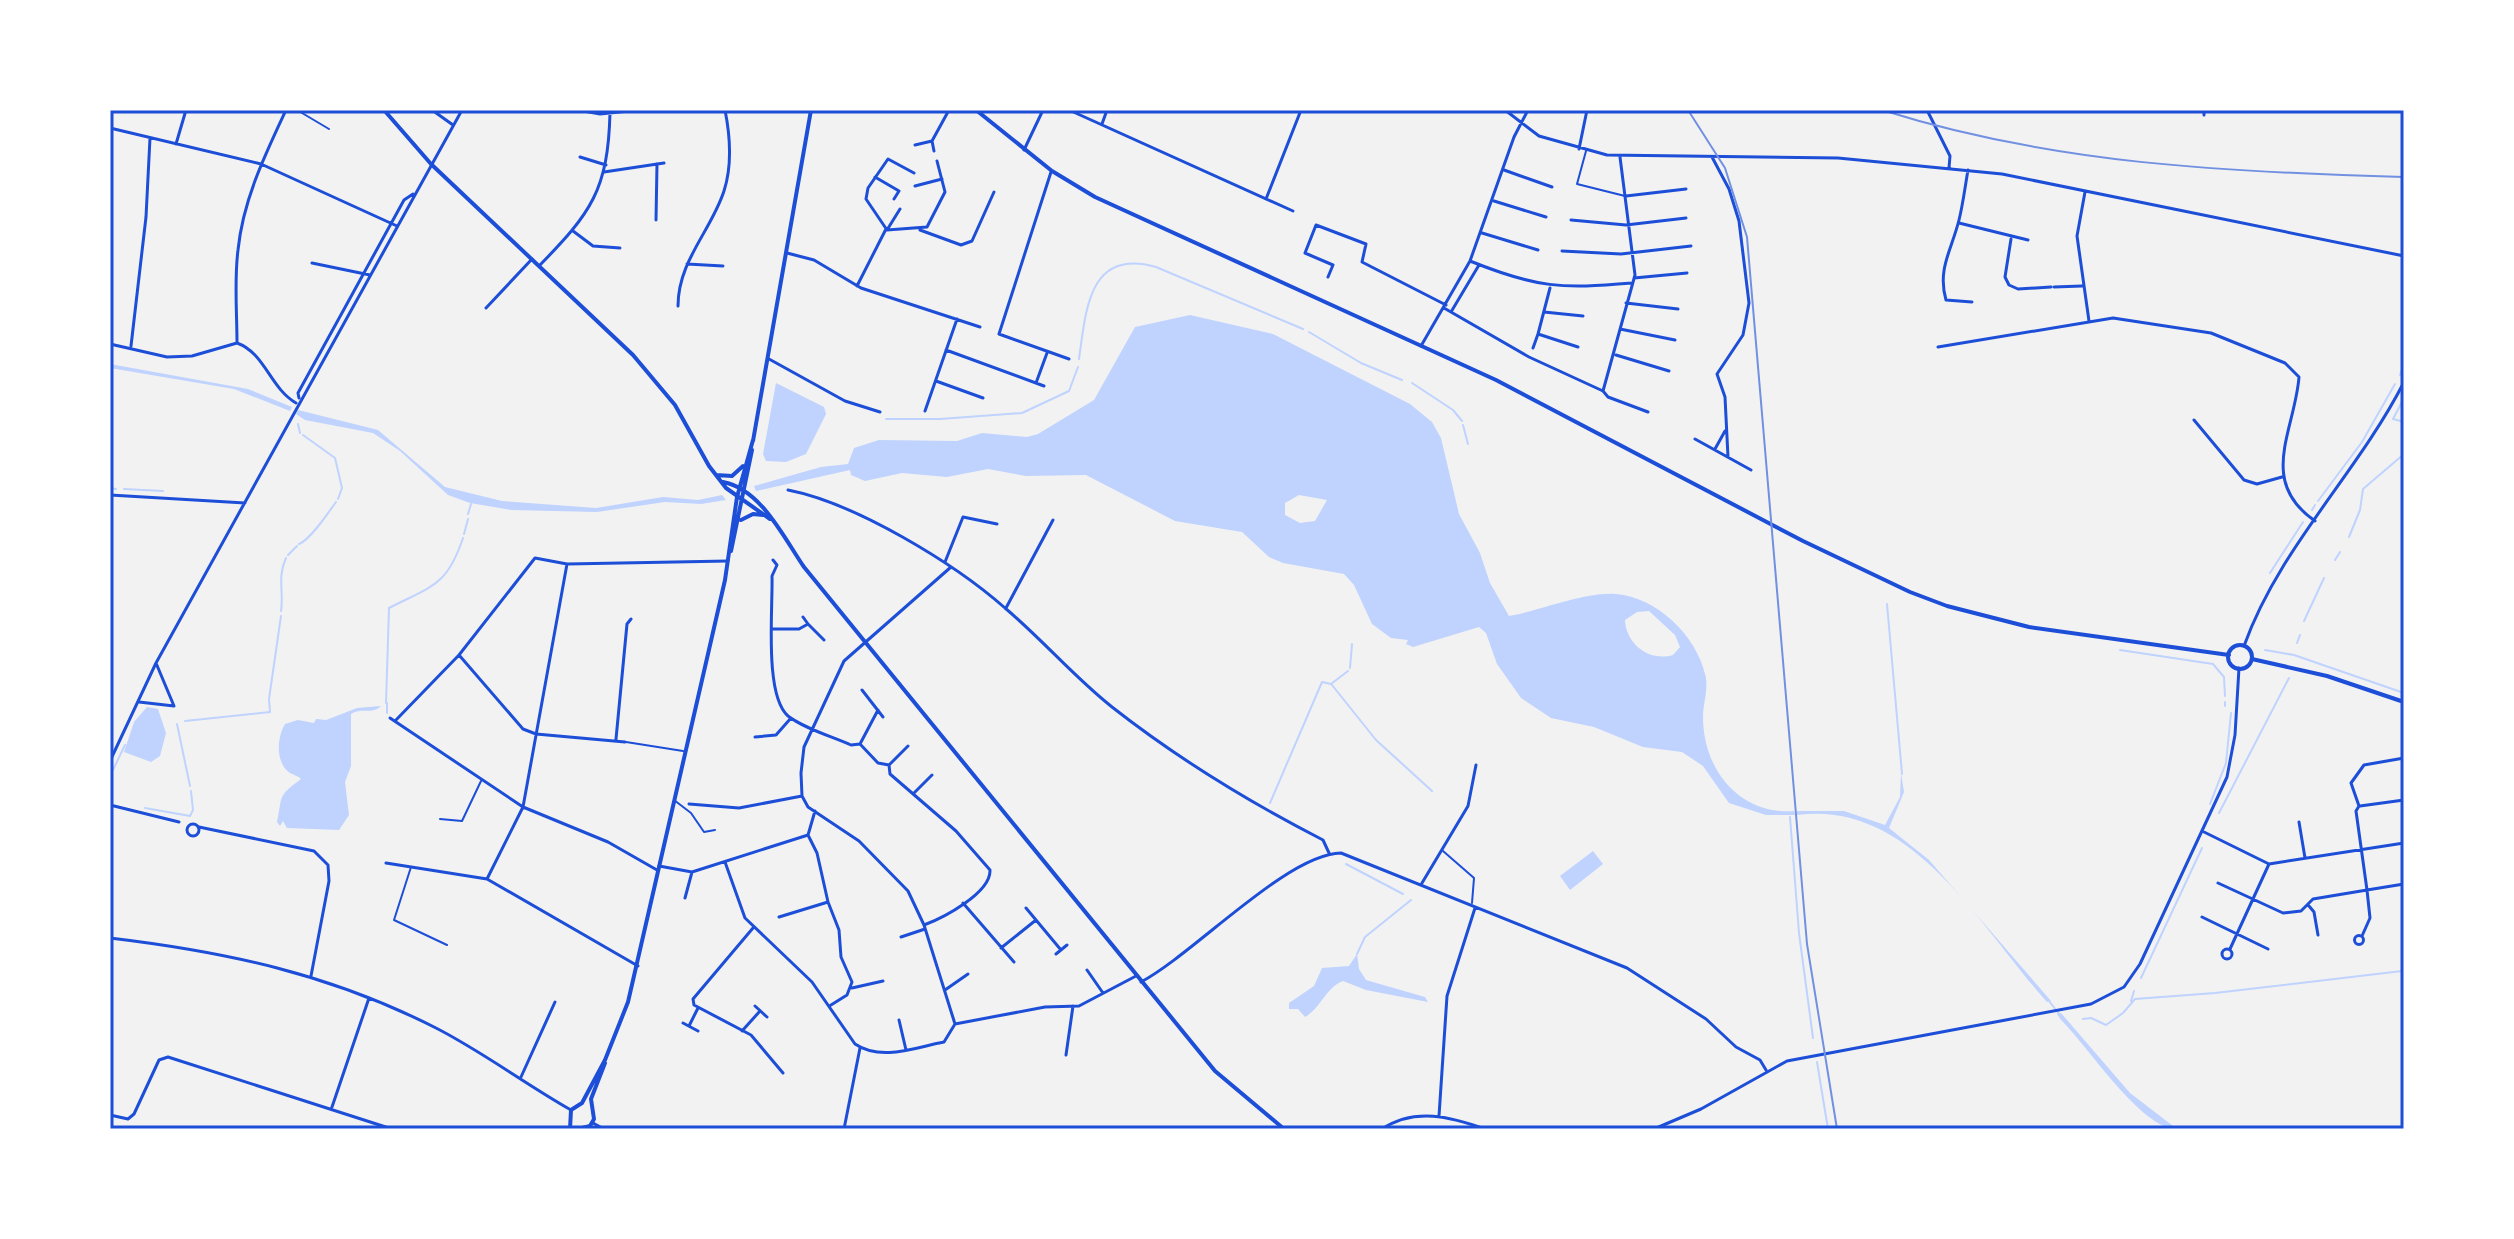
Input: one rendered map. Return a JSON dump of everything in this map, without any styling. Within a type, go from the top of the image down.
[{"type":"main road","points":[[384,110],[431,164],[653,377],[675,405],[715,475],[737,497],[772,521]]},
{"type":"main road","points":[[590,1106],[638,966],[673,799],[744,501],[811,110]]},
{"type":"main road","points":[[976,110],[1052,171],[1095,197],[1522,393],[1829,554],[1927,598],[2029,627],[2229,655]]},
{"type":"main road","points":[[729,559],[737,497],[753,440]]},
{"type":"main road","points":[[715,475],[732,476],[745,464]]},
{"type":"main road","points":[[723,482],[762,506],[804,567],[1215,1071],[1284,1129]]},
{"type":"main road","points":[[739,521],[753,514],[764,515]]},
{"type":"main road","points":[[2252,659],[2249,665],[2239,668],[2230,662],[2229,655],[2235,647],[2244,646],[2252,659],[2327,676],[2404,702]]},
{"type":"main road","points":[[582,1103],[590,1106],[595,1116],[593,1123],[578,1129],[571,1126],[571,1110],[582,1103],[605,1060]]},
{"type":"street","points":[[176,144],[186,110]]},
{"type":"street","points":[[237,343],[238,248],[261,164],[286,110]]},
{"type":"street","points":[[432,110],[453,125]]},
{"type":"street","points":[[110,761],[156,663],[462,110]]},
{"type":"street","points":[[578,110],[610,113],[639,110]]},
{"type":"street","points":[[678,306],[687,264],[724,191],[729,144],[725,110]]},
{"type":"street","points":[[934,151],[932,141],[949,110]]},
{"type":"street","points":[[1024,150],[1043,110]]},
{"type":"street","points":[[1069,110],[1293,211]]},
{"type":"street","points":[[1102,124],[1107,110]]},
{"type":"street","points":[[1265,200],[1301,110]]},
{"type":"street","points":[[1505,110],[1522,127],[1555,143],[1620,157],[1838,158],[1968,170],[2032,179],[2404,256]]},
{"type":"street","points":[[1421,346],[1470,261],[1494,201],[1514,137],[1522,127],[1528,110]]},
{"type":"street","points":[[1579,149],[1587,110]]},
{"type":"street","points":[[1927,110],[1950,156],[1949,168]]},
{"type":"street","points":[[539,266],[589,210],[606,165],[610,113]]},
{"type":"street","points":[[110,128],[261,164],[397,226]]},
{"type":"street","points":[[131,347],[146,217],[150,138]]},
{"type":"street","points":[[915,145],[932,141]]},
{"type":"street","points":[[580,157],[606,165]]},
{"type":"street","points":[[1603,391],[1633,281],[1633,252],[1620,157]]},
{"type":"street","points":[[1712,157],[1729,189],[1739,221],[1749,303],[1743,335],[1717,374],[1725,397],[1728,457]]},
{"type":"street","points":[[886,230],[866,199],[875,177],[888,159],[914,173]]},
{"type":"street","points":[[886,230],[927,227],[945,192],[937,161]]},
{"type":"street","points":[[604,172],[664,163]]},
{"type":"street","points":[[656,220],[657,164]]},
{"type":"street","points":[[1504,170],[1552,187]]},
{"type":"street","points":[[1968,170],[1959,223],[1943,265],[1942,288],[1946,300],[1972,302]]},
{"type":"street","points":[[1052,171],[999,334],[1069,359]]},
{"type":"street","points":[[875,177],[899,191],[894,199]]},
{"type":"street","points":[[915,186],[942,179]]},
{"type":"street","points":[[1626,196],[1686,189]]},
{"type":"street","points":[[298,403],[298,393],[404,200],[416,191]]},
{"type":"street","points":[[916,229],[961,245],[972,241],[994,192]]},
{"type":"street","points":[[2085,192],[2077,236],[2089,321]]},
{"type":"street","points":[[1494,201],[1546,217]]},
{"type":"street","points":[[857,286],[900,209]]},
{"type":"street","points":[[1310,218],[1316,225],[1366,244],[1362,262],[1445,306],[1529,357],[1603,391],[1608,397],[1648,412]]},
{"type":"street","points":[[1571,220],[1630,224],[1686,218]]},
{"type":"street","points":[[1959,223],[2011,239],[2028,240]]},
{"type":"street","points":[[1298,257],[1305,253],[1316,225]]},
{"type":"street","points":[[573,231],[593,246],[620,248]]},
{"type":"street","points":[[1482,233],[1538,250]]},
{"type":"street","points":[[2011,239],[2005,277],[2009,285],[2018,289],[2083,286]]},
{"type":"street","points":[[1562,251],[1633,252],[1691,246]]},
{"type":"street","points":[[786,253],[814,260],[857,286],[980,327]]},
{"type":"street","points":[[1305,253],[1333,265],[1328,277]]},
{"type":"street","points":[[486,308],[532,259]]},
{"type":"street","points":[[1470,261],[1513,279],[1550,287],[1633,281],[1687,273]]},
{"type":"street","points":[[312,263],[370,275]]},
{"type":"street","points":[[687,264],[723,266]]},
{"type":"street","points":[[1451,312],[1479,265]]},
{"type":"street","points":[[1533,348],[1550,287]]},
{"type":"street","points":[[1626,303],[1678,309]]},
{"type":"street","points":[[1544,312],[1583,316]]},
{"type":"street","points":[[1938,347],[2113,318],[2211,333],[2292,367],[2299,377],[2283,450],[2282,477],[2295,503],[2315,521]]},
{"type":"street","points":[[925,411],[957,319]]},
{"type":"street","points":[[1620,329],[1675,340]]},
{"type":"street","points":[[1538,334],[1578,347]]},
{"type":"street","points":[[110,344],[167,357],[192,356],[237,343],[250,349],[278,389],[298,403]]},
{"type":"street","points":[[946,350],[1044,386]]},
{"type":"street","points":[[1036,383],[1047,351]]},
{"type":"street","points":[[1614,355],[1669,371]]},
{"type":"street","points":[[767,358],[845,401],[880,412]]},
{"type":"street","points":[[936,381],[983,398]]},
{"type":"street","points":[[2244,646],[2270,585],[2387,415],[2404,382]]},
{"type":"street","points":[[2194,420],[2244,480],[2257,484],[2282,477]]},
{"type":"street","points":[[1715,450],[1727,428]]},
{"type":"street","points":[[1695,439],[1751,470]]},
{"type":"street","points":[[788,490],[831,503],[945,562],[1006,608],[1111,706],[1224,785],[1323,840],[1329,853]]},
{"type":"street","points":[[110,495],[245,503]]},
{"type":"street","points":[[945,562],[963,517],[997,524]]},
{"type":"street","points":[[1006,608],[1053,520]]},
{"type":"street","points":[[729,559],[567,564],[535,558],[459,655],[392,720],[523,807],[608,842],[658,868],[692,872],[808,835]]},
{"type":"street","points":[[773,560],[777,565],[772,576],[775,696],[791,718],[851,745],[860,744]]},
{"type":"street","points":[[487,879],[523,807],[567,564]]},
{"type":"street","points":[[725,862],[745,918],[831,1005],[860,1048],[884,1053],[944,1042],[955,1024],[924,927],[899,880],[850,833],[815,811],[802,796],[804,747],[837,672],[866,641],[951,567]]},
{"type":"street","points":[[803,617],[824,640]]},
{"type":"street","points":[[616,739],[627,624],[631,619]]},
{"type":"street","points":[[773,629],[799,629],[808,624]]},
{"type":"street","points":[[459,655],[523,729],[536,734],[625,742]]},
{"type":"street","points":[[137,702],[161,702],[174,706],[156,663]]},
{"type":"street","points":[[1654,1129],[1701,1109],[1766,1070],[1823,1051],[2066,1008],[2104,999],[2132,978],[2230,765],[2239,668]]},
{"type":"street","points":[[862,690],[883,717]]},
{"type":"street","points":[[860,744],[878,710]]},
{"type":"street","points":[[755,737],[776,735],[791,718]]},
{"type":"street","points":[[860,744],[878,763],[889,765]]},
{"type":"street","points":[[889,765],[908,746]]},
{"type":"street","points":[[2362,936],[2370,918],[2356,811],[2359,806],[2351,783],[2358,770],[2372,763],[2404,758]]},
{"type":"street","points":[[889,765],[890,774],[956,831],[990,870],[986,885],[963,903],[944,917],[901,937]]},
{"type":"street","points":[[1422,883],[1468,806],[1476,765]]},
{"type":"street","points":[[914,793],[932,775]]},
{"type":"street","points":[[689,804],[695,807],[739,808],[802,796]]},
{"type":"street","points":[[2359,806],[2404,800]]},
{"type":"street","points":[[110,805],[179,822]]},
{"type":"street","points":[[815,811],[808,835],[817,853],[828,902],[833,908],[841,957],[847,963],[852,988]]},
{"type":"street","points":[[2299,822],[2305,858]]},
{"type":"street","points":[[199,827],[314,851],[326,861],[329,881],[311,976]]},
{"type":"street","points":[[2202,831],[2269,864],[2404,843]]},
{"type":"street","points":[[1141,982],[1175,960],[1301,863],[1329,853],[1350,854],[1627,968],[1698,1013],[1736,1047],[1760,1060],[1766,1070]]},
{"type":"street","points":[[386,863],[487,879],[638,966]]},
{"type":"street","points":[[2230,949],[2269,864]]},
{"type":"street","points":[[685,898],[692,872]]},
{"type":"street","points":[[2218,883],[2283,913],[2309,906],[2313,899],[2404,884]]},
{"type":"street","points":[[779,917],[828,902]]},
{"type":"street","points":[[963,903],[1014,962]]},
{"type":"street","points":[[1439,1116],[1447,996],[1474,906]]},
{"type":"street","points":[[2309,906],[2314,912],[2318,935]]},
{"type":"street","points":[[1026,908],[1061,950]]},
{"type":"street","points":[[2202,917],[2268,949]]},
{"type":"street","points":[[1001,948],[1036,920]]},
{"type":"street","points":[[753,928],[693,999],[698,1008],[742,1031],[766,1049],[783,1073]]},
{"type":"street","points":[[110,938],[212,951],[311,976],[437,1029],[571,1110]]},
{"type":"street","points":[[1056,954],[1067,945]]},
{"type":"street","points":[[1087,970],[1103,993]]},
{"type":"street","points":[[945,990],[968,974]]},
{"type":"street","points":[[955,1024],[1045,1007],[1073,1006],[1137,976]]},
{"type":"street","points":[[831,1005],[852,988],[883,981]]},
{"type":"street","points":[[332,1109],[369,998]]},
{"type":"street","points":[[521,1077],[555,1002]]},
{"type":"street","points":[[755,1006],[767,1017]]},
{"type":"street","points":[[1066,1055],[1073,1006]]},
{"type":"street","points":[[689,1026],[698,1008]]},
{"type":"street","points":[[742,1031],[760,1011]]},
{"type":"street","points":[[899,1020],[906,1050]]},
{"type":"street","points":[[683,1023],[698,1031]]},
{"type":"street","points":[[844,1129],[860,1048]]},
{"type":"street","points":[[110,1115],[128,1119],[134,1114],[159,1060],[168,1057],[392,1129]]},
{"type":"street","points":[[1382,1129],[1407,1118],[1439,1116],[1485,1129]]},
{"type":"street","points":[[593,1123],[604,1129]]},
{"type":"lane","points":[[297,110],[329,129]]},
{"type":"lane","points":[[1586,151],[1577,184],[1626,196]]},
{"type":"lane","points":[[625,742],[684,751]]},
{"type":"lane","points":[[440,819],[462,821],[481,779]]},
{"type":"lane","points":[[673,799],[691,813],[704,832],[715,830]]},
{"type":"lane","points":[[1443,851],[1474,878],[1474,906]]},
{"type":"lane","points":[[411,867],[394,920],[447,945]]},
{"type":"water","points":[[1190,315],[1273,334],[1410,404],[1432,422],[1441,438],[1459,514],[1480,553],[1490,583],[1509,616],[1604,594],[1631,597],[1659,610],[1683,632],[1700,659],[1706,680],[1705,736],[1717,771],[1741,797],[1774,810],[1794,811],[1795,815],[1766,815],[1729,803],[1703,766],[1682,752],[1643,747],[1594,727],[1551,718],[1521,698],[1497,664],[1486,633],[1479,627],[1413,647],[1406,644],[1408,640],[1391,638],[1372,624],[1354,585],[1344,574],[1283,563],[1269,557],[1242,532],[1175,521],[1086,475],[1026,476],[988,469],[947,477],[902,473],[865,481],[851,475],[850,470],[756,491],[754,486],[821,467],[848,464],[854,448],[879,440],[957,441],[982,433],[1027,437],[1038,434],[1094,400],[1135,327]],"holes":[[[1299,495],[1327,500],[1315,521],[1300,523],[1285,515],[1285,503]],[[1649,611],[1675,635],[1680,647],[1673,655],[1648,653],[1630,637],[1625,620],[1637,612]]]},
{"type":"water","points":[[110,364],[248,389],[292,407],[290,411],[234,389],[110,368]]},
{"type":"water","points":[[776,383],[824,407],[826,414],[806,454],[786,462],[766,461],[763,454]]},
{"type":"water","points":[[298,410],[378,430],[445,487],[502,501],[596,508],[663,497],[698,500],[722,495],[726,500],[701,504],[665,502],[597,512],[511,510],[470,503],[448,495],[400,451],[373,433],[305,420],[296,414]]},
{"type":"water","points":[[381,706],[351,714],[351,766],[345,782],[349,815],[339,830],[287,828],[283,821],[280,826],[277,822],[282,797],[301,779],[285,769],[280,757],[280,736],[285,724],[298,720],[314,723],[316,719],[326,720],[357,708]]},
{"type":"water","points":[[147,707],[158,709],[166,733],[160,756],[151,762],[124,752],[134,722]]},
{"type":"water","points":[[1901,773],[1904,792],[1889,828],[1929,860],[1964,901],[1940,874],[1909,847],[1875,827],[1838,815],[1797,815],[1797,811],[1844,811],[1885,825],[1900,797]]},
{"type":"water","points":[[1593,851],[1603,864],[1570,890],[1560,876]]},
{"type":"water","points":[[1973,911],[2051,1001],[2047,1002]]},
{"type":"water","points":[[1357,954],[1359,969],[1366,980],[1425,997],[1428,1002],[1366,990],[1343,981],[1332,988],[1305,1017],[1298,1009],[1289,1009],[1289,1003],[1314,986],[1322,968],[1349,966]]},
{"type":"water","points":[[2061,1013],[2130,1093],[2177,1129],[2147,1116],[2132,1101],[2061,1020],[2057,1014]]},
{"type":"waterway","points":[[1079,359],[1084,322],[1095,288],[1104,275],[1116,267],[1133,264],[1156,267],[1303,329]]},
{"type":"waterway","points":[[1309,332],[1361,363],[1402,380]]},
{"type":"waterway","points":[[2400,375],[2404,363]]},
{"type":"waterway","points":[[886,419],[1022,413],[1069,391],[1078,367]]},
{"type":"waterway","points":[[1412,383],[1453,410],[1462,421]]},
{"type":"waterway","points":[[2318,501],[2362,442],[2395,384]]},
{"type":"waterway","points":[[2404,398],[2393,419],[2404,422]]},
{"type":"waterway","points":[[298,424],[300,433]]},
{"type":"waterway","points":[[1463,425],[1468,444]]},
{"type":"waterway","points":[[303,435],[335,458],[342,488],[338,499]]},
{"type":"waterway","points":[[2349,537],[2360,510],[2363,489],[2404,454]]},
{"type":"waterway","points":[[110,488],[116,489]]},
{"type":"waterway","points":[[124,489],[163,491]]},
{"type":"waterway","points":[[299,544],[314,531],[336,502]]},
{"type":"waterway","points":[[468,514],[471,504]]},
{"type":"waterway","points":[[2312,510],[2315,505]]},
{"type":"waterway","points":[[464,534],[468,519]]},
{"type":"waterway","points":[[2270,573],[2303,522]]},
{"type":"waterway","points":[[386,703],[389,608],[436,583],[451,566],[463,538]]},
{"type":"waterway","points":[[288,555],[297,546]]},
{"type":"waterway","points":[[2335,560],[2340,552]]},
{"type":"waterway","points":[[281,611],[282,572],[286,558]]},
{"type":"waterway","points":[[2304,621],[2324,578]]},
{"type":"waterway","points":[[1887,604],[1902,774]]},
{"type":"waterway","points":[[185,721],[270,712],[269,699],[281,616]]},
{"type":"waterway","points":[[2297,643],[2300,635]]},
{"type":"waterway","points":[[1350,668],[1352,644]]},
{"type":"waterway","points":[[2120,650],[2213,664],[2224,677],[2225,696]]},
{"type":"waterway","points":[[2265,650],[2294,655],[2404,693]]},
{"type":"waterway","points":[[1270,803],[1322,682],[1331,684],[1348,671]]},
{"type":"waterway","points":[[2219,813],[2289,678]]},
{"type":"waterway","points":[[1332,685],[1376,740],[1432,791]]},
{"type":"waterway","points":[[387,703],[387,713]]},
{"type":"waterway","points":[[2210,804],[2226,763],[2231,713]]},
{"type":"waterway","points":[[177,724],[190,786]]},
{"type":"waterway","points":[[112,772],[125,745]]},
{"type":"waterway","points":[[145,808],[190,816],[193,810],[191,791]]},
{"type":"waterway","points":[[1790,817],[1799,933],[1813,1038]]},
{"type":"waterway","points":[[2141,978],[2202,848]]},
{"type":"waterway","points":[[1346,864],[1403,894]]},
{"type":"waterway","points":[[1357,954],[1365,937],[1411,900]]},
{"type":"waterway","points":[[2083,1019],[2091,1018],[2106,1025],[2123,1013],[2135,999],[2402,971]]},
{"type":"waterway","points":[[2131,1001],[2134,991]]},
{"type":"waterway","points":[[2049,1001],[2060,1015]]},
{"type":"waterway","points":[[1817,1062],[1828,1129]]},
{"type":"railway","points":[[1688,110],[1725,168],[1747,237],[1807,944],[1837,1129]]},
{"type":"railway","points":[[1882,110],[2011,143],[2075,154],[2206,168],[2404,177]]}]
